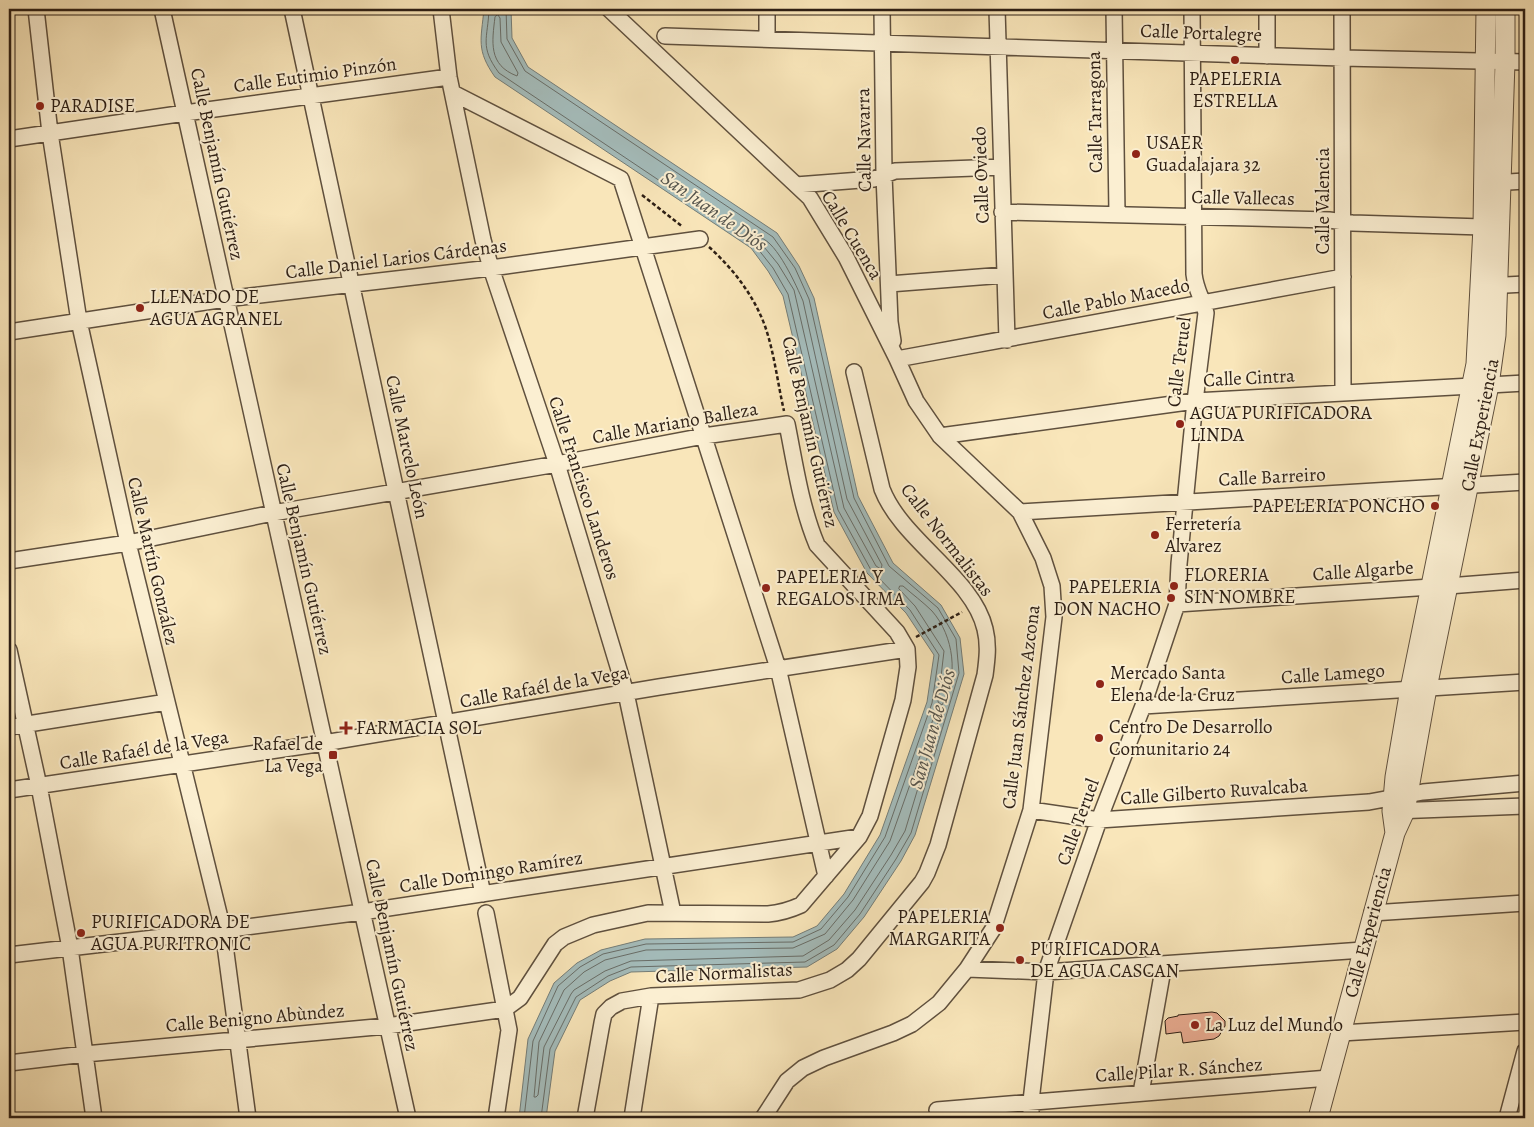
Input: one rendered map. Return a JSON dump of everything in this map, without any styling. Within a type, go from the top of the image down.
[{"type":"street","name":"Calle Martín González","points":[[36,9],[50,133],[79,322],[128,542],[223,930],[248,1118]]},
{"type":"street","name":"Calle Benjamín Gutiérrez","points":[[162,9],[408,1118]]},
{"type":"street","name":"Calle Marcelo León","points":[[292,9],[483,894]]},
{"type":"street","points":[[441,9],[449,77]]},
{"type":"street","name":"Calle Cuenca","points":[[609,9],[810,198],[846,257],[916,401],[940,436],[1020,512]]},
{"type":"street","points":[[767,9],[767,39]]},
{"type":"street","name":"Calle Navarra","points":[[882,9],[884,175],[890,322],[897,359]]},
{"type":"street","name":"Calle Oviedo","points":[[997,9],[1007,340]]},
{"type":"street","name":"Calle Tarragona","points":[[1114,9],[1117,214]]},
{"type":"street","name":"Calle Teruel","points":[[1031,1118],[1031,1101],[1046,972],[1099,820],[1143,706],[1177,604],[1195,401],[1206,322],[1206,312],[1195,284],[1192,9]]},
{"type":"street","points":[[1267,9],[1267,56]]},
{"type":"street","name":"Calle Valencia","points":[[1342,9],[1343,393]]},
{"type":"street","name":"Calle Experiencia","points":[[1318,1118],[1395,833],[1419,688],[1480,385],[1496,335],[1483,227],[1492,183],[1486,61],[1486,9]]},
{"type":"street","name":"Calle Experiencia","points":[[1489,286],[1492,183],[1505,62],[1505,9]]},
{"type":"street","name":"Calle Portalegre","points":[[665,36],[1267,56],[1525,62]]},
{"type":"street","name":"Calle Eutimio Pinzón","points":[[9,139],[449,77]]},
{"type":"street","name":"Calle Francisco Landeros","points":[[449,77],[490,268],[557,464],[626,693],[673,913]]},
{"type":"street","points":[[453,93],[621,179],[778,668],[826,876]]},
{"type":"street","points":[[796,186],[874,179],[895,171],[1001,167]]},
{"type":"street","points":[[1492,183],[1525,181]]},
{"type":"street","name":"Calle Vallecas","points":[[1002,212],[1193,216],[1483,227]]},
{"type":"street","name":"Calle Daniel Larios Cárdenas","points":[[9,332],[225,299],[490,268],[700,239]]},
{"type":"street","points":[[889,284],[1005,275]]},
{"type":"street","name":"Calle Pablo Macedo","points":[[897,359],[1343,277]]},
{"type":"street","points":[[1489,286],[1525,284]]},
{"type":"street","name":"Calle Normalistas","points":[[585,1118],[604,1014],[611,1007],[622,1001],[651,996],[790,991],[816,986],[830,980],[859,959],[922,882],[938,845],[985,675],[988,651],[985,629],[978,611],[967,593],[887,503],[854,372]]},
{"type":"street","name":"Calle Cintra","points":[[940,436],[1195,401],[1525,383]]},
{"type":"street","name":"Calle Benjamín Gutiérrez","points":[[787,424],[805,506],[817,545],[910,644]]},
{"type":"street","name":"Calle Mariano Balleza","points":[[9,561],[128,542],[273,513],[557,464],[704,436],[787,424]]},
{"type":"street","name":"Calle Barreiro","points":[[1020,512],[1525,482]]},
{"type":"street","name":"Calle Juan Sánchez Azcona","points":[[763,1118],[787,1081],[803,1068],[912,1024],[939,1002],[968,969],[993,929],[1031,810],[1054,617],[1052,586],[1043,558],[1020,512]]},
{"type":"street","name":"Calle Algarbe","points":[[1177,604],[1525,580]]},
{"type":"street","points":[[505,1009],[520,998],[549,951],[564,937],[593,924],[648,912],[780,913],[801,905],[859,837],[870,816],[903,700],[910,644]]},
{"type":"street","name":"Calle Rafaél de la Vega","points":[[9,790],[446,724],[910,644]]},
{"type":"street","points":[[9,650],[39,786],[70,948],[94,1118]]},
{"type":"street","name":"Calle Lamego","points":[[1143,706],[1525,682]]},
{"type":"street","points":[[9,727],[167,702]]},
{"type":"street","points":[[1399,803],[1423,792],[1525,784]]},
{"type":"street","name":"Calle Gilberto Ruvalcaba","points":[[1031,810],[1099,820],[1369,802],[1525,806]]},
{"type":"street","name":"Calle Domingo Ramírez","points":[[9,956],[362,912],[859,837]]},
{"type":"street","points":[[1372,913],[1525,903]]},
{"type":"street","points":[[486,914],[509,1030],[496,1118]]},
{"type":"street","points":[[968,969],[1046,972],[1363,950]]},
{"type":"street","points":[[1141,1093],[1164,964]]},
{"type":"street","points":[[632,1118],[651,996]]},
{"type":"street","name":"Calle Benigno Abùndez","points":[[9,1063],[85,1054],[387,1026],[505,1009]]},
{"type":"street","points":[[1341,1033],[1525,1022]]},
{"type":"street","points":[[1507,1118],[1525,1051]]},
{"type":"street","name":"Calle Pilar R. Sánchez","points":[[937,1110],[1329,1078]]},
{"type":"path","name":"Calle Benjamín Gutiérrez","points":[[621,179],[700,239],[727,264],[747,291],[761,315],[787,424]]},
{"type":"path","points":[[910,644],[968,609]]},
{"type":"water","name":"San Juan de Diós","points":[[484,9],[511,9],[512,38],[528,67],[777,233],[799,266],[814,298],[858,496],[893,563],[941,605],[960,638],[964,674],[915,835],[901,861],[864,917],[837,949],[807,967],[631,972],[610,981],[580,1000],[555,1051],[546,1118],[519,1118],[528,1039],[554,983],[577,963],[601,950],[645,939],[793,937],[817,926],[844,894],[880,835],[927,702],[934,655],[906,613],[867,573],[834,512],[783,296],[768,271],[751,248],[495,77],[482,52],[481,37]]},
{"type":"building","name":"La Luz del Mundo","points":[[1217,1013],[1225,1021],[1225,1026],[1219,1036],[1214,1039],[1183,1043],[1181,1032],[1166,1034],[1165,1021],[1168,1018],[1178,1015]]},
{"type":"place","name":"PAPELERIA ESTRELLA","points":[[1235,60]]},
{"type":"place","name":"PARADISE","points":[[40,106]]},
{"type":"place","name":"USAER Guadalajara 32","points":[[1136,154]]},
{"type":"place","name":"LLENADO DE AGUA AGRANEL","points":[[140,308]]},
{"type":"place","name":"AGUA PURIFICADORA LINDA","points":[[1180,424]]},
{"type":"place","name":"PAPELERIA PONCHO","points":[[1435,506]]},
{"type":"place","name":"Ferretería Alvarez","points":[[1155,535]]},
{"type":"place","name":"FLORERIA SIN NOMBRE","points":[[1174,586]]},
{"type":"place","name":"PAPELERIA Y REGALOS IRMA","points":[[766,588]]},
{"type":"place","name":"PAPELERIA DON NACHO","points":[[1171,598]]},
{"type":"place","name":"Mercado Santa Elena de la Cruz","points":[[1100,684]]},
{"type":"place","name":"FARMACIA SOL","points":[[346,728]]},
{"type":"place","name":"Centro De Desarrollo Comunitario 24","points":[[1099,738]]},
{"type":"place","name":"Rafael de La Vega","points":[[333,755]]},
{"type":"place","name":"PAPELERIA MARGARITA","points":[[1000,928]]},
{"type":"place","name":"PURIFICADORA DE AGUA PURITRONIC","points":[[81,933]]},
{"type":"place","name":"PURIFICADORA DE AGUA CASCAN","points":[[1020,960]]},
{"type":"place","name":"La Luz del Mundo","points":[[1195,1025]]}]
